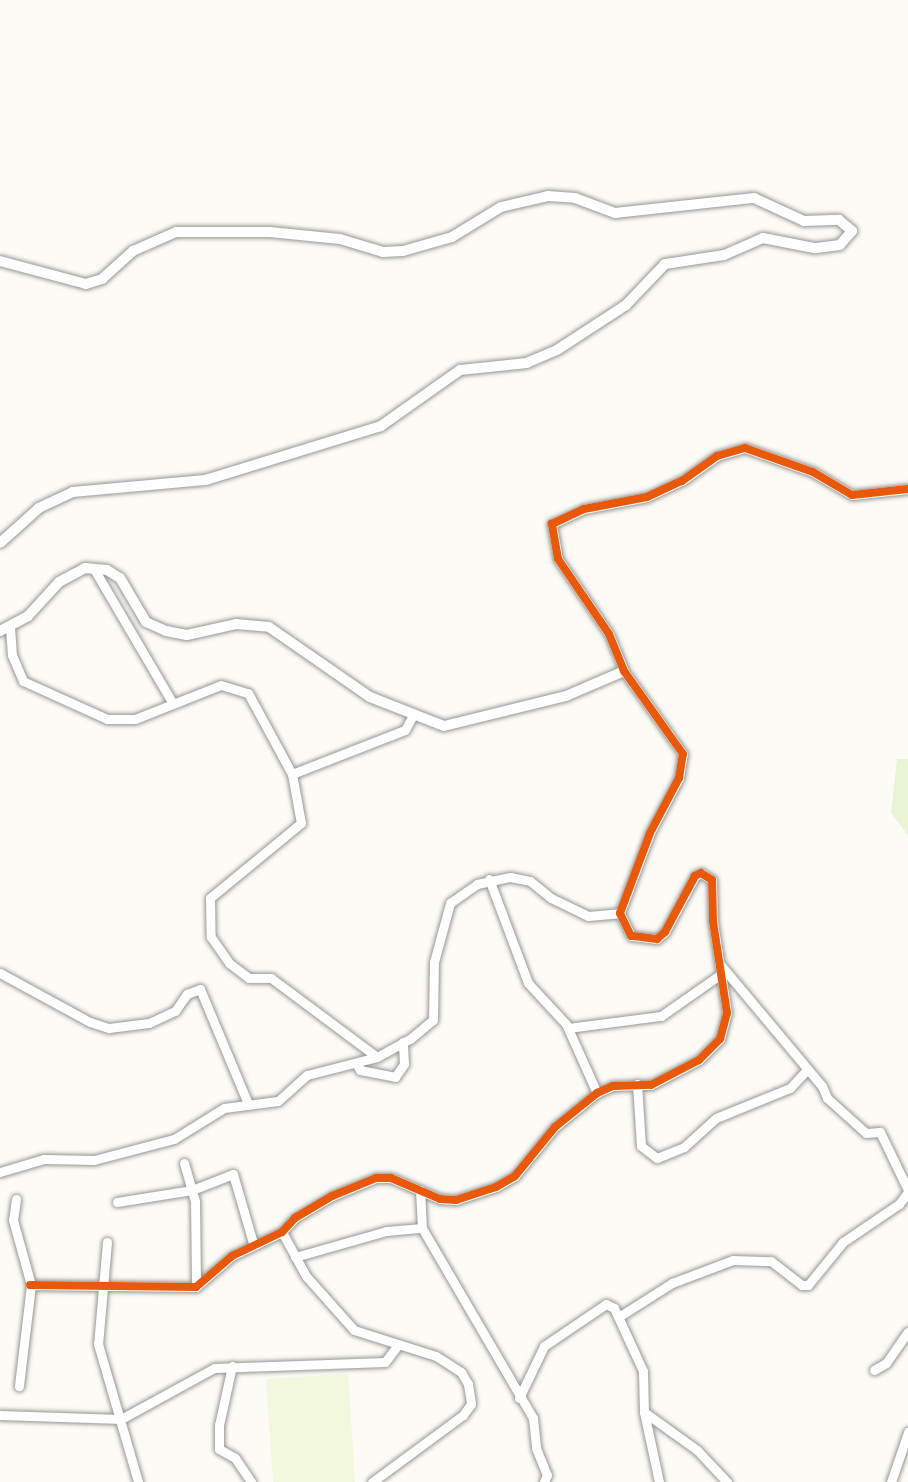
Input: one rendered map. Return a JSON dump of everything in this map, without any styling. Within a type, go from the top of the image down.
[{"type":"street","points":[[0,261],[86,284],[102,279],[133,251],[176,232],[270,232],[340,239],[382,252],[403,251],[452,237],[501,207],[548,196],[575,198],[615,213],[754,198],[804,221],[838,220],[852,231],[840,245],[814,248],[763,238],[724,255],[665,264],[626,305],[571,342],[527,363],[460,370],[381,426],[205,480],[73,492],[39,508],[0,543]]},
{"type":"street","points":[[30,1285],[77,1283],[104,1288],[196,1287],[253,1243],[282,1232],[295,1218],[332,1196],[376,1178],[391,1178],[440,1199],[456,1200],[496,1187],[515,1176],[555,1127],[597,1093],[613,1086],[651,1084],[680,1073],[720,1039],[727,1013],[718,961],[708,875],[701,873],[687,887],[665,932],[657,939],[632,936],[620,913],[650,833],[679,778],[683,754],[624,671],[609,634],[558,559],[551,530],[556,520],[584,509],[647,497],[682,481],[717,456],[745,448],[813,472],[852,495],[908,489]]},
{"type":"street","points":[[377,1056],[272,978],[249,978],[229,963],[211,937],[210,898],[301,823],[292,774],[276,751],[257,705],[238,687],[221,685],[121,722],[32,687],[18,673],[5,629],[28,616],[58,582],[85,568],[94,569],[120,578],[146,622],[166,631],[187,634],[236,624],[270,627],[370,697],[444,726],[468,723],[566,696],[624,671]]},
{"type":"street","points":[[94,569],[172,702]]},
{"type":"street","points":[[292,774],[405,730],[413,715]]},
{"type":"street","points":[[0,1172],[44,1159],[94,1161],[153,1146],[185,1134],[224,1108],[278,1101],[307,1076],[377,1056],[403,1042],[434,1020],[434,962],[450,903],[489,879],[530,881],[551,898],[588,915],[620,913]]},
{"type":"street","points":[[489,879],[528,983],[568,1029],[597,1093]]},
{"type":"street","points":[[620,1316],[672,1283],[733,1260],[771,1261],[802,1285],[808,1285],[843,1242],[899,1204],[908,1191],[880,1132],[866,1133],[827,1098],[718,961]]},
{"type":"street","points":[[0,973],[90,1022],[109,1028],[149,1023],[175,1011],[187,994],[200,989],[248,1104]]},
{"type":"street","points":[[568,1029],[661,1016],[721,974]]},
{"type":"street","points":[[356,1063],[360,1070],[395,1077],[404,1064],[403,1042]]},
{"type":"street","points":[[638,1084],[641,1146],[657,1158],[684,1147],[716,1119],[790,1088],[806,1071]]},
{"type":"street","points":[[184,1163],[192,1190],[196,1287]]},
{"type":"street","points":[[117,1202],[192,1190],[233,1174],[253,1243]]},
{"type":"street","points":[[420,1190],[422,1228],[450,1269],[532,1418],[536,1448],[545,1478],[555,1482]]},
{"type":"street","points":[[16,1199],[13,1220],[29,1266],[31,1310],[20,1386]]},
{"type":"street","points":[[295,1257],[386,1231],[422,1228]]},
{"type":"street","points":[[282,1232],[295,1257],[354,1330],[436,1356],[461,1372],[471,1404],[372,1482]]},
{"type":"street","points":[[107,1242],[98,1344],[138,1482]]},
{"type":"street","points":[[519,1398],[544,1346],[561,1332],[606,1304],[620,1316],[643,1371],[644,1412],[659,1482]]},
{"type":"street","points":[[874,1371],[886,1363],[908,1332]]},
{"type":"street","points":[[0,1415],[120,1419],[196,1374],[232,1366],[385,1362],[398,1345]]},
{"type":"street","points":[[232,1366],[219,1425],[219,1449],[235,1458],[251,1482]]},
{"type":"street","points":[[644,1412],[697,1450],[727,1482]]},
{"type":"street","points":[[891,1482],[908,1432]]},
{"type":"green space","points":[[897,759],[908,759],[908,835],[891,813]]},
{"type":"green space","points":[[348,1374],[355,1482],[273,1482],[266,1379]]},
{"type":"cycle path","points":[[30,1285],[196,1287],[232,1256],[282,1232],[295,1218],[332,1196],[376,1178],[391,1178],[440,1199],[456,1200],[496,1187],[515,1176],[555,1127],[597,1093],[613,1086],[651,1085],[699,1060],[720,1039],[727,1013],[713,921],[712,880],[701,873],[695,876],[665,932],[657,939],[631,936],[620,913],[650,833],[679,778],[683,754],[624,671],[609,634],[558,559],[552,524],[584,509],[647,497],[682,481],[717,456],[745,448],[813,472],[852,495],[908,489]]}]
